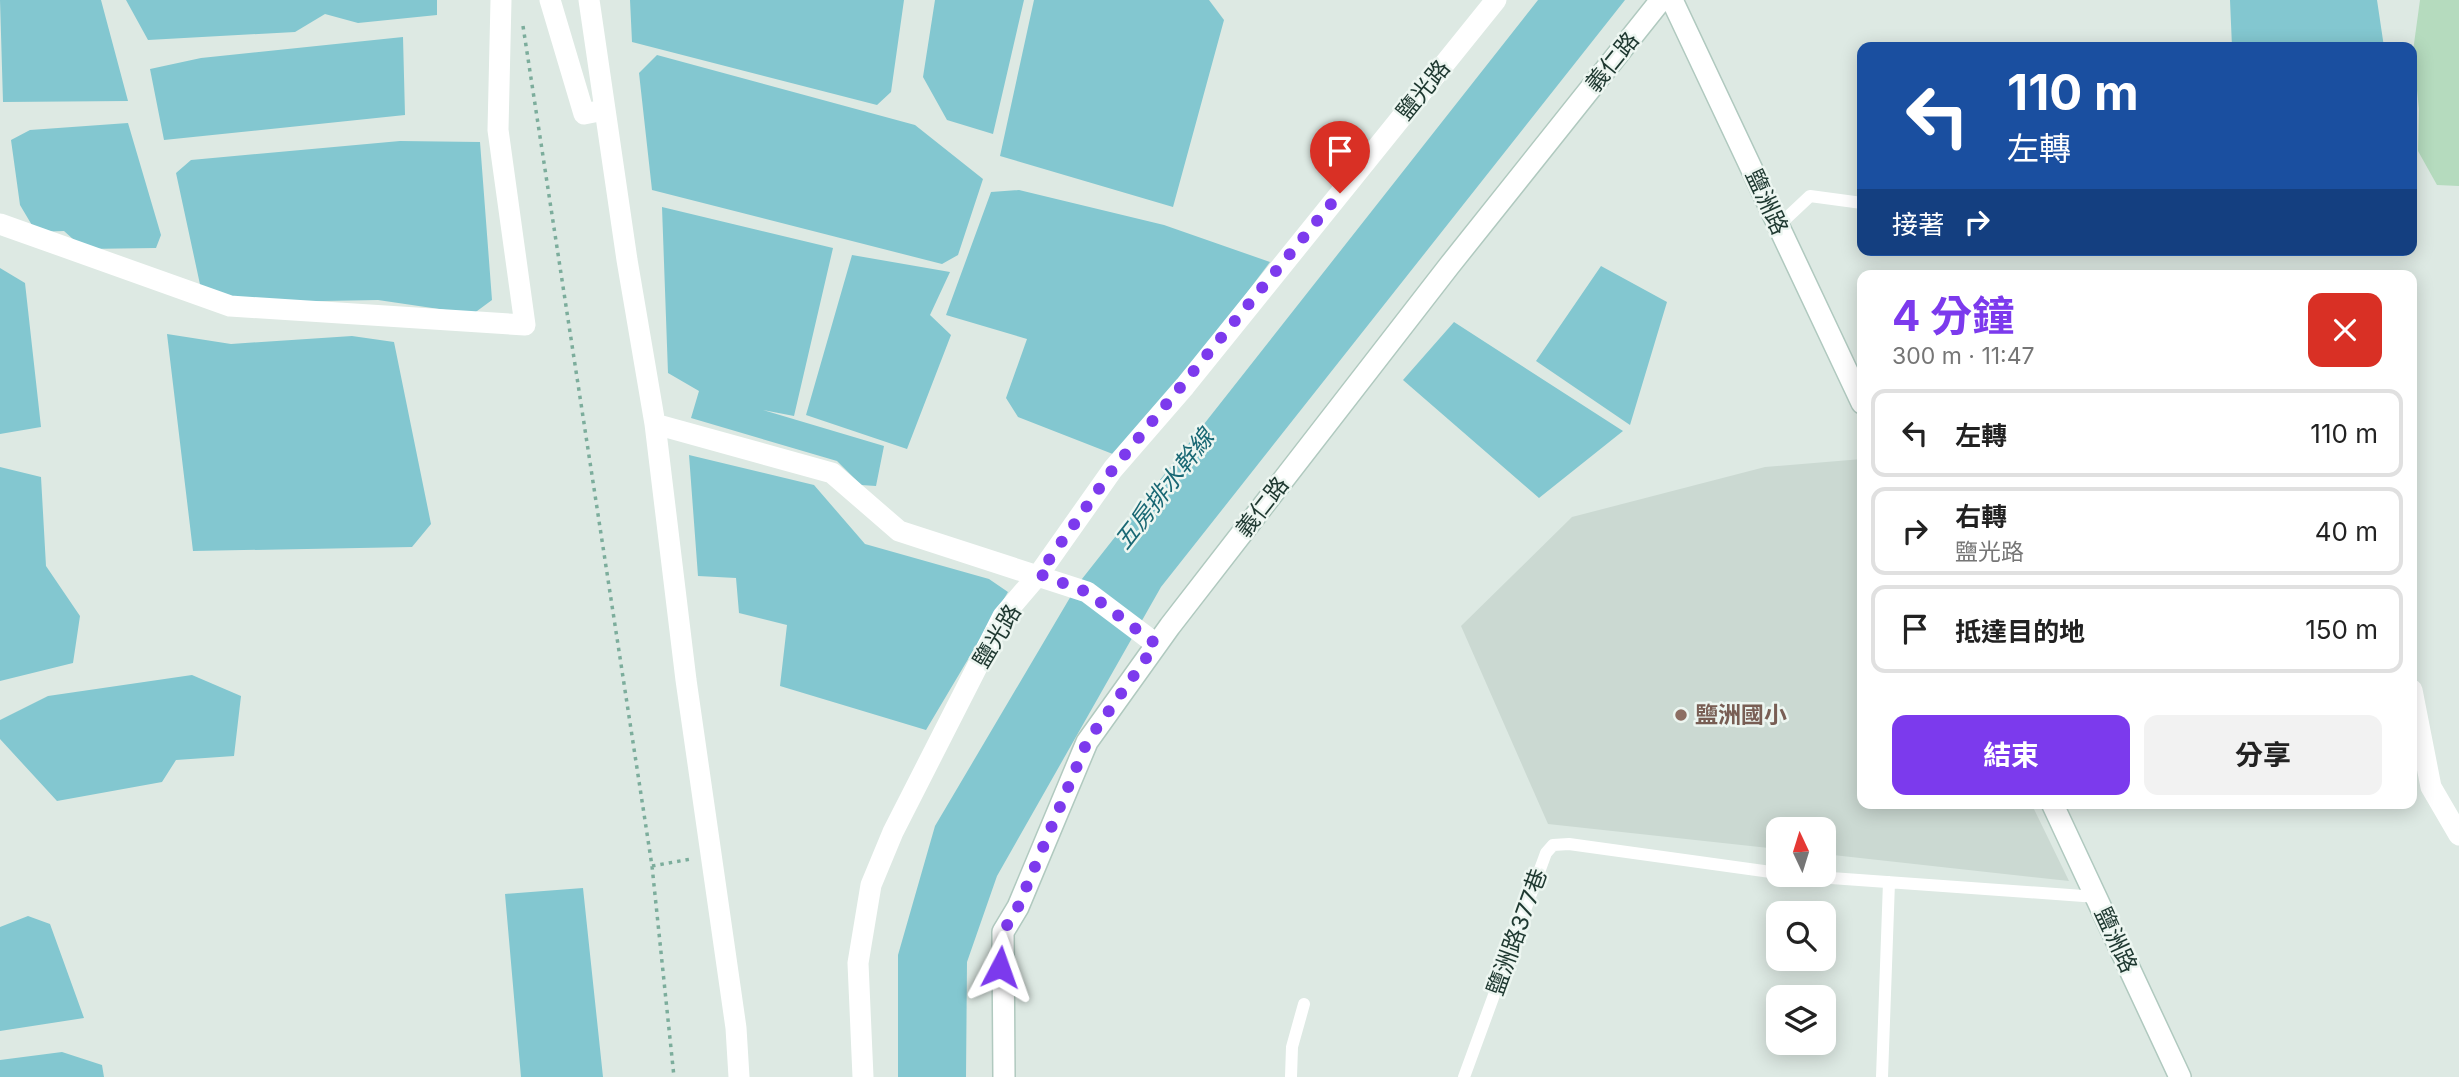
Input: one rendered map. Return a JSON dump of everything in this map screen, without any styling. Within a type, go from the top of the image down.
[{"type":"street","points":[[0,224],[230,306],[525,325],[498,130],[501,0]]},
{"type":"street","points":[[550,0],[584,114],[604,110]]},
{"type":"street","points":[[589,0],[655,424],[684,666],[736,1028],[739,1077]]},
{"type":"street","name":"鹽光路","points":[[863,1077],[858,963],[871,885],[893,832],[1003,616],[1039,574],[1113,469],[1185,386],[1496,0]]},
{"type":"street","name":"義仁路","points":[[1004,1077],[1000,967],[1003,932],[1018,907],[1087,742],[1149,639],[1661,0]]},
{"type":"street","name":"鹽洲路","points":[[1672,0],[1857,392]]},
{"type":"street","points":[[655,424],[832,473],[900,531],[1039,574],[1087,592],[1149,639]]},
{"type":"street","points":[[2417,716],[2431,787],[2459,835]]},
{"type":"street","name":"鹽洲路","points":[[2055,809],[2180,1077]]},
{"type":"lane","points":[[1778,226],[1810,197],[1857,202]]},
{"type":"lane","name":"鹽洲路377巷","points":[[1464,1077],[1546,853],[1553,845],[1569,844],[1766,871]]},
{"type":"lane","points":[[1836,878],[2096,897]]},
{"type":"lane","points":[[1882,1077],[1889,881]]},
{"type":"lane","points":[[1291,1077],[1292,1047],[1304,1004]]},
{"type":"path","points":[[521,13],[652,866],[674,1077]]},
{"type":"path","points":[[652,866],[711,855]]},
{"type":"shaded area","name":"鹽洲國小","points":[[1857,459],[1857,809],[2034,809],[2069,881],[1836,855],[1836,817],[1766,817],[1766,848],[1548,824],[1461,626],[1572,517],[1765,467]]},
{"type":"green space","points":[[2420,0],[2459,0],[2459,186],[2437,185],[2418,151],[2417,42],[2414,42]]},
{"type":"water","points":[[0,0],[101,0],[128,101],[3,102]]},
{"type":"water","points":[[126,0],[437,0],[437,15],[358,23],[325,14],[295,32],[148,40]]},
{"type":"water","points":[[630,0],[904,0],[891,92],[877,105],[632,42]]},
{"type":"water","points":[[935,0],[1024,0],[993,134],[947,120],[923,77]]},
{"type":"water","points":[[1034,0],[1209,0],[1224,20],[1173,207],[1000,156]]},
{"type":"water","name":"五房排水幹線","points":[[1538,0],[1625,0],[1161,587],[997,876],[967,962],[966,1077],[898,1077],[898,955],[935,826],[1078,584]]},
{"type":"water","points":[[2230,0],[2377,0],[2383,42],[2232,42]]},
{"type":"water","points":[[403,37],[405,115],[164,140],[150,69],[201,58]]},
{"type":"water","points":[[657,55],[915,125],[983,179],[958,255],[942,264],[652,190],[639,73]]},
{"type":"water","points":[[128,123],[161,235],[156,248],[84,249],[64,231],[36,232],[20,205],[11,140],[30,130]]},
{"type":"water","points":[[400,141],[480,142],[492,300],[473,314],[378,300],[204,303],[176,173],[191,160]]},
{"type":"water","points":[[1019,190],[1164,225],[1270,262],[1123,458],[1018,417],[1006,398],[1027,339],[946,315],[991,192]]},
{"type":"water","points":[[662,207],[833,248],[794,416],[763,410],[884,446],[876,486],[861,485],[837,461],[691,418],[699,391],[668,373]]},
{"type":"water","points":[[852,255],[950,272],[930,315],[951,335],[907,449],[806,415]]},
{"type":"water","points":[[1601,266],[1667,302],[1630,425],[1536,361]]},
{"type":"water","points":[[0,268],[25,283],[41,427],[0,434]]},
{"type":"water","points":[[1454,322],[1623,431],[1539,498],[1403,380]]},
{"type":"water","points":[[167,334],[231,344],[352,336],[394,342],[431,524],[412,547],[193,551]]},
{"type":"water","points":[[689,455],[814,485],[865,544],[989,579],[1008,592],[926,730],[780,686],[787,625],[739,613],[736,578],[698,576]]},
{"type":"water","points":[[0,467],[41,477],[46,566],[80,616],[73,663],[0,681]]},
{"type":"water","points":[[192,675],[241,696],[234,756],[176,760],[162,782],[57,801],[0,739],[0,720],[48,696]]},
{"type":"water","points":[[583,888],[603,1077],[521,1077],[505,894]]},
{"type":"water","points":[[28,916],[50,924],[84,1018],[0,1031],[0,927]]},
{"type":"water","points":[[62,1052],[102,1065],[104,1077],[0,1077],[0,1060]]},
{"type":"place","name":"鹽洲國小","points":[[1681,715]]},
{"type":"route","points":[[1000,967],[1003,932],[1018,907],[1044,849],[1087,742],[1156,644],[1087,592],[1039,574],[1113,469],[1185,386],[1340,193]]}]
